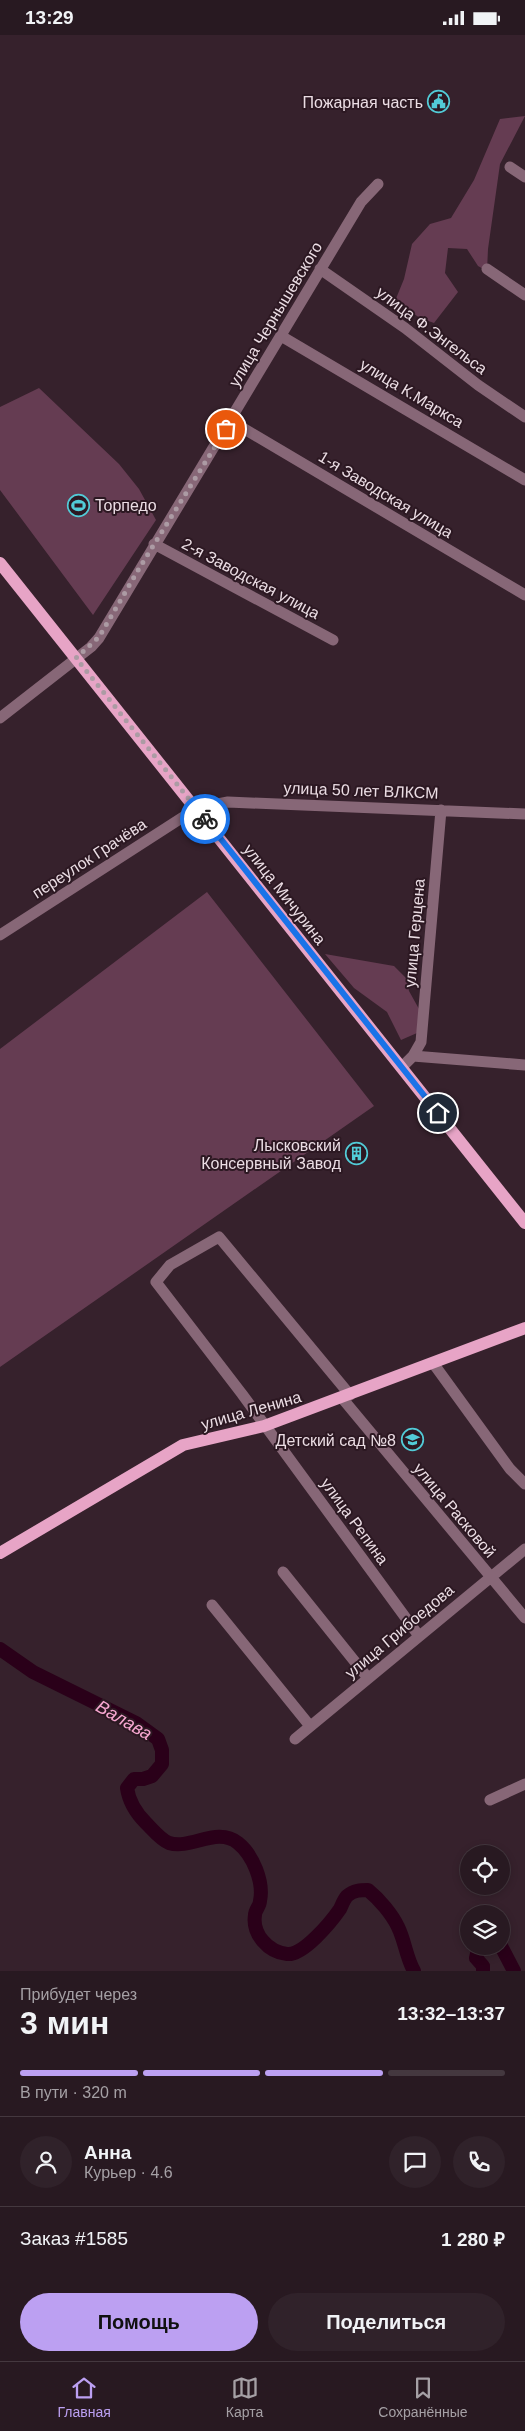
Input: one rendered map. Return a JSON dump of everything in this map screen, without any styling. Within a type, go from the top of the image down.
[{"type":"main road","name":"улица Мичурина","points":[[0,563],[525,1223]]},
{"type":"main road","name":"улица Ленина","points":[[0,1553],[183,1445],[264,1426],[346,1397],[525,1328]]},
{"type":"street","points":[[510,167],[525,177]]},
{"type":"street","name":"улица Чернышевского","points":[[0,718],[76,658],[99,637],[154,544],[231,421],[361,202],[378,184]]},
{"type":"street","name":"улица Ф.Энгельса","points":[[320,269],[404,327],[478,385],[525,417]]},
{"type":"street","points":[[487,269],[525,295]]},
{"type":"street","name":"улица К.Маркса","points":[[281,336],[525,479]]},
{"type":"street","name":"1-я Заводская улица","points":[[231,421],[525,595]]},
{"type":"street","name":"2-я Заводская улица","points":[[154,544],[332,640]]},
{"type":"street","name":"улица 50 лет ВЛКСМ","points":[[196,808],[228,801],[525,814]]},
{"type":"street","name":"переулок Грачёва","points":[[0,935],[196,808]]},
{"type":"street","name":"улица Герцена","points":[[413,1056],[421,1042],[441,810]]},
{"type":"street","points":[[402,1067],[413,1056],[525,1065]]},
{"type":"street","name":"улица Расковой","points":[[219,1237],[490,1577],[525,1618]]},
{"type":"street","name":"улица Репина","points":[[219,1237],[170,1265],[156,1281],[419,1636]]},
{"type":"street","points":[[433,1363],[510,1469],[525,1484]]},
{"type":"street","name":"улица Грибоедова","points":[[295,1739],[525,1549]]},
{"type":"street","points":[[284,1572],[368,1678]]},
{"type":"street","points":[[212,1605],[310,1726]]},
{"type":"street","points":[[490,1800],[525,1784]]},
{"type":"shaded area","points":[[525,116],[500,164],[488,249],[487,271],[478,266],[467,249],[448,248],[445,273],[458,292],[434,323],[420,318],[395,301],[404,279],[412,244],[430,224],[451,218],[474,180],[500,119]]},
{"type":"shaded area","name":"Торпедо","points":[[39,388],[119,464],[139,489],[156,520],[93,615],[0,490],[0,407]]},
{"type":"shaded area","points":[[207,892],[374,1106],[0,1367],[0,1049]]},
{"type":"shaded area","points":[[325,954],[394,966],[406,978],[409,991],[419,1009],[417,1033],[401,1040],[387,1012],[354,988]]},
{"type":"waterway","name":"Валава","points":[[0,1649],[33,1672],[136,1723],[158,1739],[162,1750],[162,1764],[152,1776],[134,1779],[127,1788],[129,1798],[139,1815],[169,1843],[186,1844],[213,1837],[221,1837],[230,1838],[243,1848],[253,1862],[259,1877],[261,1894],[260,1903],[255,1913],[255,1922],[259,1935],[268,1946],[280,1953],[287,1954],[301,1950],[330,1922],[347,1896],[355,1891],[368,1890],[385,1907],[395,1922],[414,1971]]},
{"type":"waterway","name":"Валава","points":[[477,1955],[476,1958],[483,1966],[483,1971]]},
{"type":"waterway","name":"Валава","points":[[506,1955],[514,1971]]},
{"type":"way so far","points":[[205,819],[76,658],[91,647],[99,637],[226,429]]},
{"type":"place","name":"Пожарная часть","points":[[439,102]]},
{"type":"place","name":"Торпедо","points":[[79,505]]},
{"type":"place","name":"Лысковский Консервный Завод","points":[[357,1154]]},
{"type":"place","name":"Детский сад №8","points":[[412,1440]]},
{"type":"route","points":[[205,819],[438,1113]]}]
